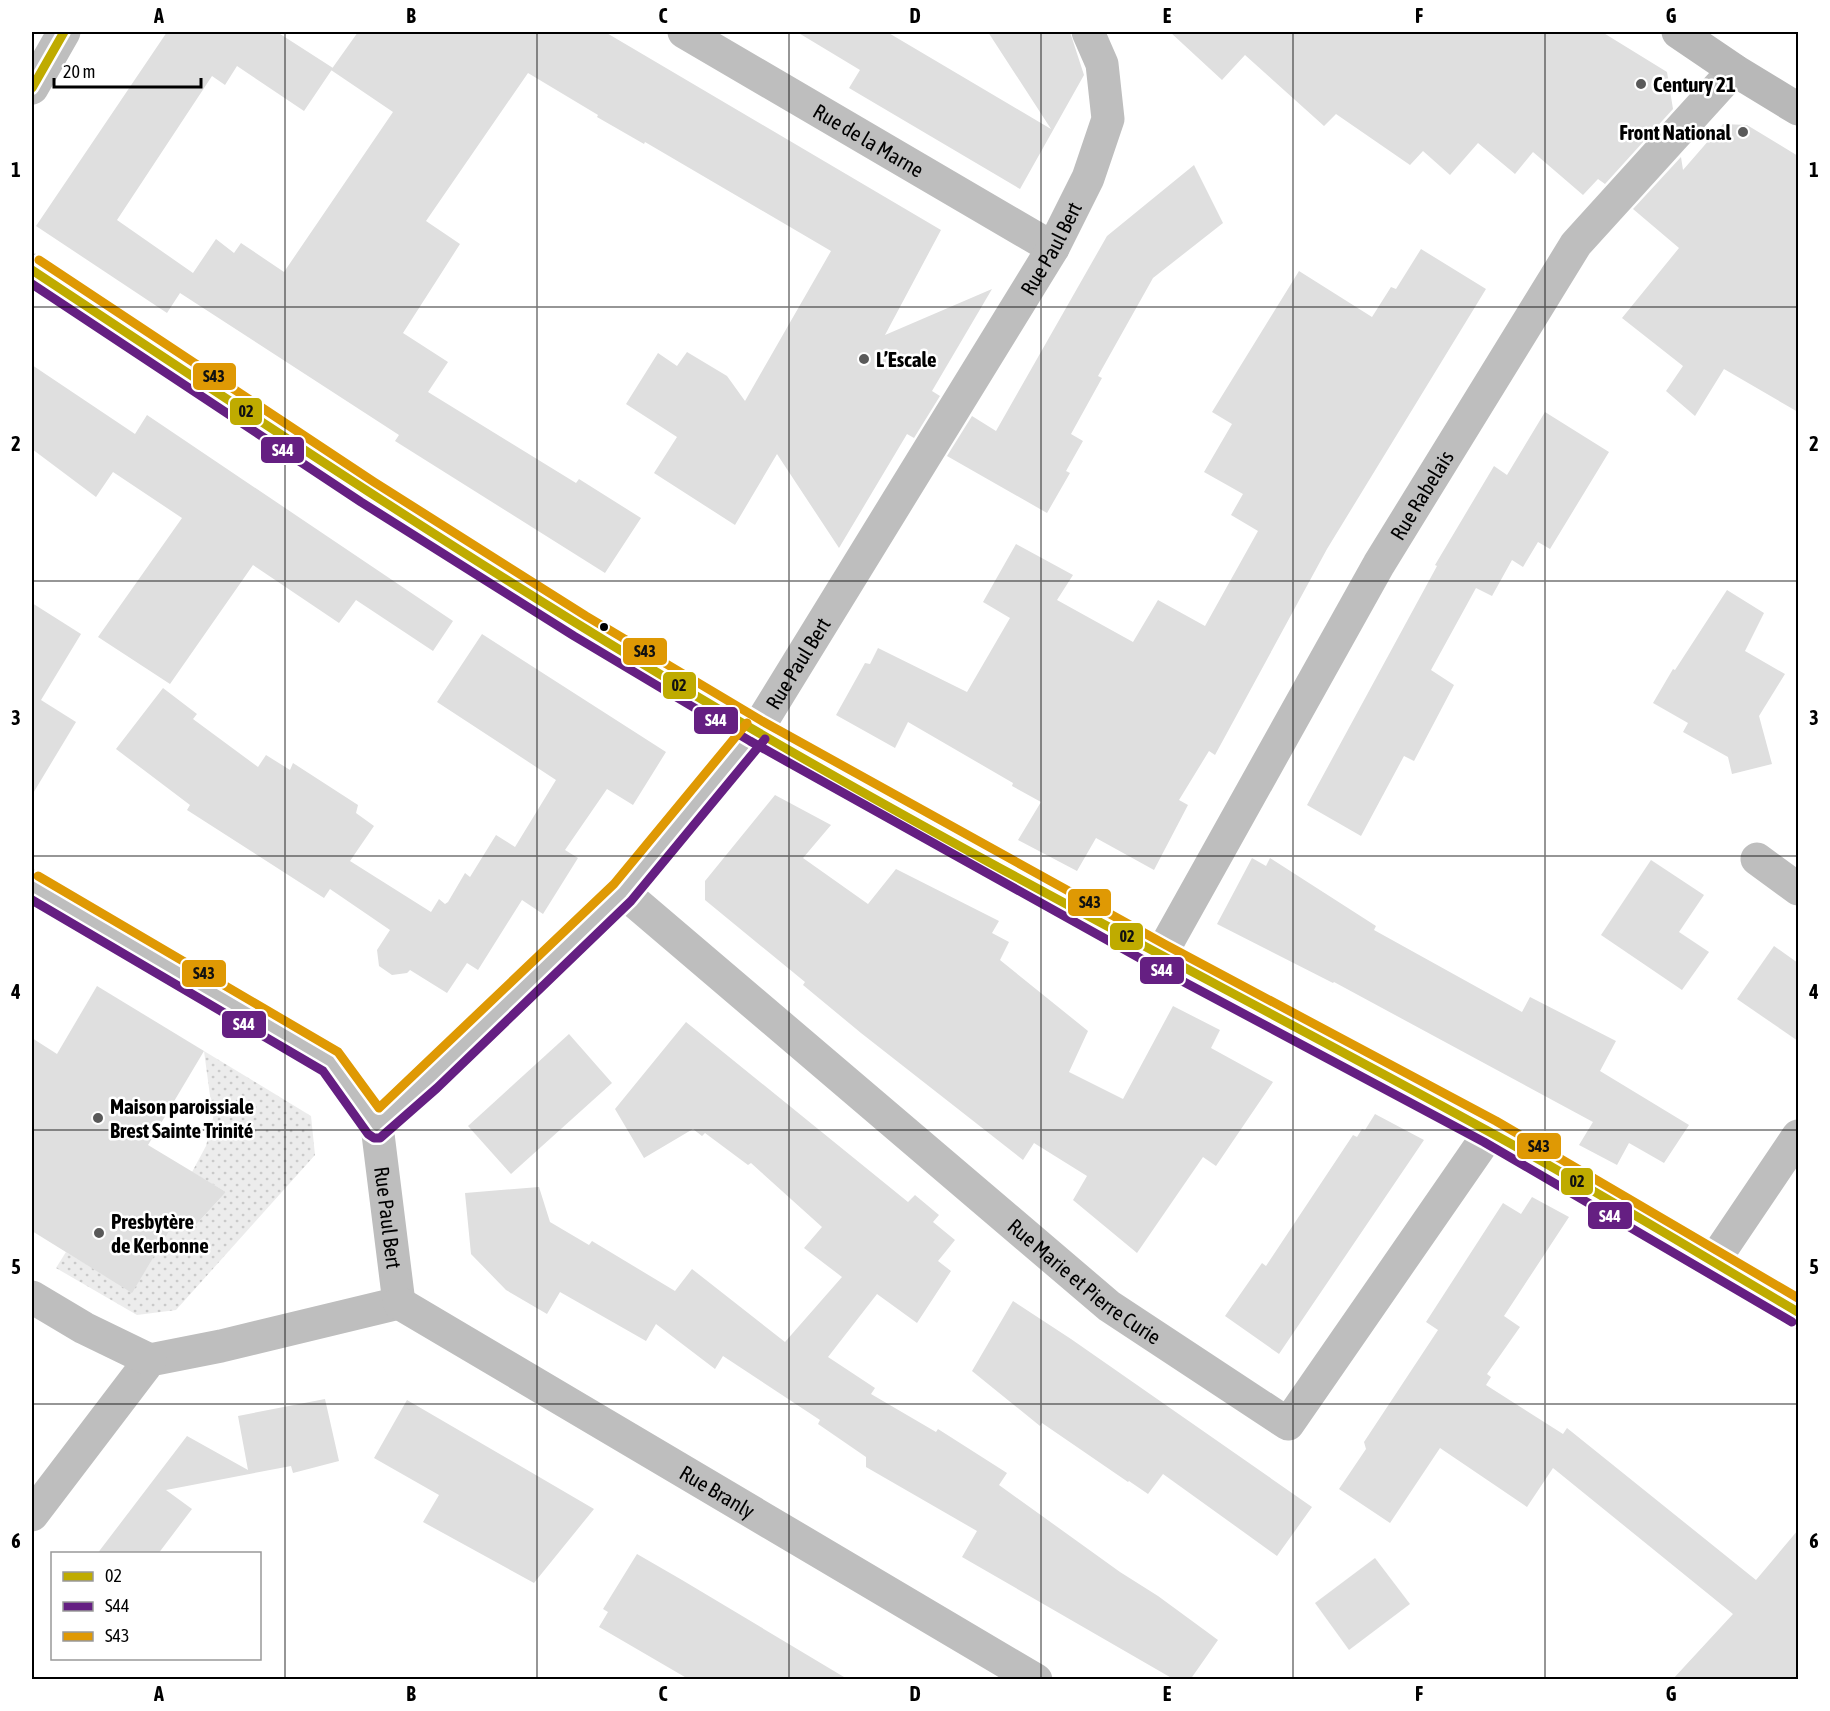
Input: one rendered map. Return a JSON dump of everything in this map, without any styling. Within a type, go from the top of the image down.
[{"type":"main road","points":[[1694,35],[1734,70],[1798,109]]},
{"type":"street","points":[[32,88],[64,32]]},
{"type":"street","name":"Rue de la Marne","points":[[684,32],[1053,248]]},
{"type":"street","name":"Rue Paul Bert","points":[[399,1303],[377,1126],[623,892],[756,731],[1053,248],[1088,178],[1108,119],[1102,64],[1088,32]]},
{"type":"street","name":"Rue Rabelais","points":[[1161,956],[1379,564],[1576,244],[1734,70]]},
{"type":"street","points":[[32,270],[367,492],[580,626],[756,731],[1161,956],[1490,1132],[1798,1312]]},
{"type":"street","points":[[1757,859],[1798,889]]},
{"type":"street","points":[[32,886],[331,1062],[377,1126]]},
{"type":"street","name":"Rue Marie et Pierre Curie","points":[[623,892],[1109,1306],[1288,1424],[1490,1132]]},
{"type":"street","points":[[1713,1262],[1798,1136]]},
{"type":"street","points":[[32,1297],[84,1328],[150,1360],[221,1346],[399,1303]]},
{"type":"street","name":"Rue Branly","points":[[399,1303],[1036,1680]]},
{"type":"street","points":[[32,1515],[150,1360]]},
{"type":"shaded area","points":[[204,1051],[311,1116],[315,1155],[176,1310],[137,1315],[56,1268],[66,1252],[132,1292],[122,1189],[191,1230],[226,1192],[192,1172],[206,1146],[213,1118]]},
{"type":"building","points":[[167,32],[277,32],[333,68],[358,32],[605,32],[941,230],[885,335],[992,289],[932,391],[940,396],[914,438],[907,434],[839,548],[777,454],[735,525],[654,473],[677,437],[626,404],[658,353],[677,366],[687,352],[727,376],[745,401],[831,251],[645,142],[644,144],[597,117],[598,115],[528,73],[426,221],[460,244],[403,333],[448,362],[428,392],[576,483],[579,479],[641,518],[605,573],[395,441],[399,435],[180,293],[167,313],[36,226]],"holes":[[[237,66],[304,111],[331,70],[393,112],[284,272],[241,243],[234,253],[216,239],[193,273],[117,220],[212,76],[225,85]]]},
{"type":"building","points":[[797,32],[887,32],[1051,129],[988,32],[1070,32],[1084,75],[1020,189],[849,88],[860,70]]},
{"type":"building","points":[[1170,32],[1602,32],[1667,72],[1673,109],[1605,184],[1598,179],[1583,195],[1533,152],[1515,174],[1478,143],[1450,175],[1423,151],[1410,165],[1336,114],[1324,126],[1245,55],[1222,80]]},
{"type":"building","points":[[1723,124],[1747,125],[1798,156],[1798,412],[1724,369],[1695,416],[1666,391],[1683,366],[1622,318],[1679,248],[1633,209],[1681,157],[1683,170]]},
{"type":"building","points":[[1194,165],[1223,223],[1153,278],[1098,376],[1102,378],[1071,434],[1083,441],[1066,471],[1070,473],[1047,513],[947,456],[972,416],[996,431],[1107,236]]},
{"type":"building","points":[[1421,249],[1486,289],[1327,549],[1215,755],[1209,751],[1179,800],[1188,805],[1154,870],[1096,838],[1077,871],[1018,840],[1041,802],[1012,786],[1013,783],[908,722],[895,748],[836,715],[865,663],[870,664],[878,648],[967,692],[1010,618],[983,602],[1016,544],[1073,575],[1057,600],[1133,642],[1158,600],[1205,626],[1258,531],[1231,515],[1243,494],[1204,472],[1232,424],[1212,412],[1299,271],[1372,317],[1391,287],[1396,289]]},
{"type":"building","points":[[32,365],[135,434],[147,415],[453,621],[433,651],[356,600],[339,623],[253,565],[170,684],[98,637],[182,518],[113,472],[96,497],[32,449]]},
{"type":"building","points":[[1545,412],[1609,452],[1550,549],[1538,542],[1523,567],[1512,560],[1492,596],[1476,588],[1431,670],[1454,685],[1414,761],[1404,756],[1361,836],[1307,805],[1437,566],[1435,565],[1494,466],[1507,475]]},
{"type":"building","points":[[1727,590],[1764,613],[1745,651],[1785,674],[1759,716],[1772,764],[1732,774],[1728,757],[1683,732],[1688,723],[1653,703],[1673,669],[1675,670]]},
{"type":"building","points":[[32,603],[81,634],[41,700],[76,722],[32,795]]},
{"type":"building","points":[[482,634],[666,752],[633,805],[607,789],[565,850],[578,858],[543,914],[522,900],[478,970],[467,963],[447,993],[410,970],[407,973],[392,975],[379,966],[377,950],[390,930],[330,889],[324,898],[187,810],[190,805],[116,749],[163,688],[197,714],[193,719],[258,767],[266,755],[290,770],[293,763],[358,805],[356,813],[374,826],[350,861],[431,912],[439,899],[445,904],[448,902],[465,873],[470,877],[496,835],[515,847],[556,780],[437,702]]},
{"type":"building","points":[[775,795],[831,825],[803,858],[868,904],[896,869],[999,921],[992,933],[1009,942],[1000,960],[1088,1031],[1069,1072],[1123,1099],[1173,1006],[1220,1030],[1211,1048],[1273,1082],[1216,1166],[1203,1157],[1137,1253],[1073,1200],[1087,1176],[1034,1143],[1023,1160],[861,1033],[803,985],[805,982],[705,900],[705,881]]},
{"type":"building","points":[[1252,858],[1266,866],[1270,858],[1376,926],[1374,930],[1522,1012],[1530,997],[1616,1041],[1600,1071],[1689,1125],[1664,1163],[1629,1143],[1617,1165],[1579,1145],[1593,1122],[1334,982],[1217,924]]},
{"type":"building","points":[[1651,860],[1704,895],[1679,932],[1709,952],[1682,990],[1601,935]]},
{"type":"building","points":[[1774,946],[1798,963],[1798,1041],[1737,999]]},
{"type":"building","points":[[97,986],[204,1051],[148,1145],[226,1192],[191,1230],[175,1221],[132,1293],[32,1231],[32,1038],[57,1054]]},
{"type":"building","points":[[686,1022],[908,1202],[915,1195],[939,1215],[933,1222],[955,1240],[938,1261],[951,1271],[917,1323],[877,1294],[828,1357],[875,1388],[871,1394],[936,1432],[938,1429],[1007,1473],[999,1485],[1218,1640],[1190,1680],[1175,1680],[962,1557],[977,1531],[866,1467],[866,1457],[818,1424],[820,1420],[723,1356],[715,1369],[656,1324],[646,1341],[560,1292],[547,1314],[506,1290],[471,1254],[465,1193],[539,1187],[550,1222],[589,1245],[592,1241],[675,1291],[692,1269],[785,1342],[842,1277],[804,1248],[822,1227],[751,1163],[748,1165],[705,1133],[702,1136],[693,1129],[644,1158],[615,1109]]},
{"type":"building","points":[[569,1034],[612,1083],[511,1174],[468,1126]]},
{"type":"building","points":[[1375,1114],[1424,1140],[1279,1354],[1225,1316],[1262,1263],[1266,1266],[1353,1135],[1357,1137],[1362,1129],[1365,1130]]},
{"type":"building","points":[[1532,1197],[1569,1217],[1504,1316],[1520,1327],[1487,1374],[1491,1377],[1486,1385],[1563,1434],[1567,1428],[1756,1580],[1798,1530],[1798,1680],[1672,1680],[1733,1614],[1553,1468],[1527,1507],[1440,1448],[1390,1523],[1339,1489],[1366,1449],[1364,1442],[1438,1330],[1426,1322],[1503,1203],[1521,1214]]},
{"type":"building","points":[[1013,1301],[1312,1507],[1277,1556],[1163,1474],[1148,1494],[1128,1482],[1042,1423],[1040,1426],[972,1371]]},
{"type":"building","points":[[325,1399],[339,1461],[293,1473],[291,1466],[166,1490],[192,1509],[160,1552],[99,1552],[187,1436],[248,1470],[238,1416]]},
{"type":"building","points":[[407,1400],[594,1509],[534,1583],[423,1522],[439,1495],[374,1458]]},
{"type":"building","points":[[637,1554],[849,1680],[690,1680],[599,1627],[608,1612],[603,1609]]},
{"type":"building","points":[[1375,1558],[1410,1604],[1349,1650],[1315,1603]]},
{"type":"transit line","name":"02","points":[[32,88],[64,32]]},
{"type":"transit line","name":"S43","points":[[39,260],[374,482],[586,616],[762,721],[1166,945],[1496,1121],[1798,1298]]},
{"type":"transit line","name":"02","points":[[32,270],[480,563],[570,620],[754,730],[935,833],[1526,1152],[1798,1312]]},
{"type":"transit line","name":"S44","points":[[32,284],[361,502],[574,636],[750,741],[1154,966],[1484,1142],[1792,1322]]},
{"type":"transit line","name":"S43","points":[[38,876],[338,1052],[379,1108],[614,884],[747,723]]},
{"type":"transit line","name":"S44","points":[[32,900],[323,1071],[368,1134],[374,1138],[380,1138],[437,1088],[631,901],[765,739]]},
{"type":"place","name":"Century 21","points":[[1641,84]]},
{"type":"place","name":"Front National","points":[[1743,132]]},
{"type":"place","name":"L’Escale","points":[[864,359]]},
{"type":"place","name":"Maison paroissiale Brest Sainte Trinité","points":[[98,1118]]},
{"type":"place","name":"Presbytère de Kerbonne","points":[[99,1233]]}]
